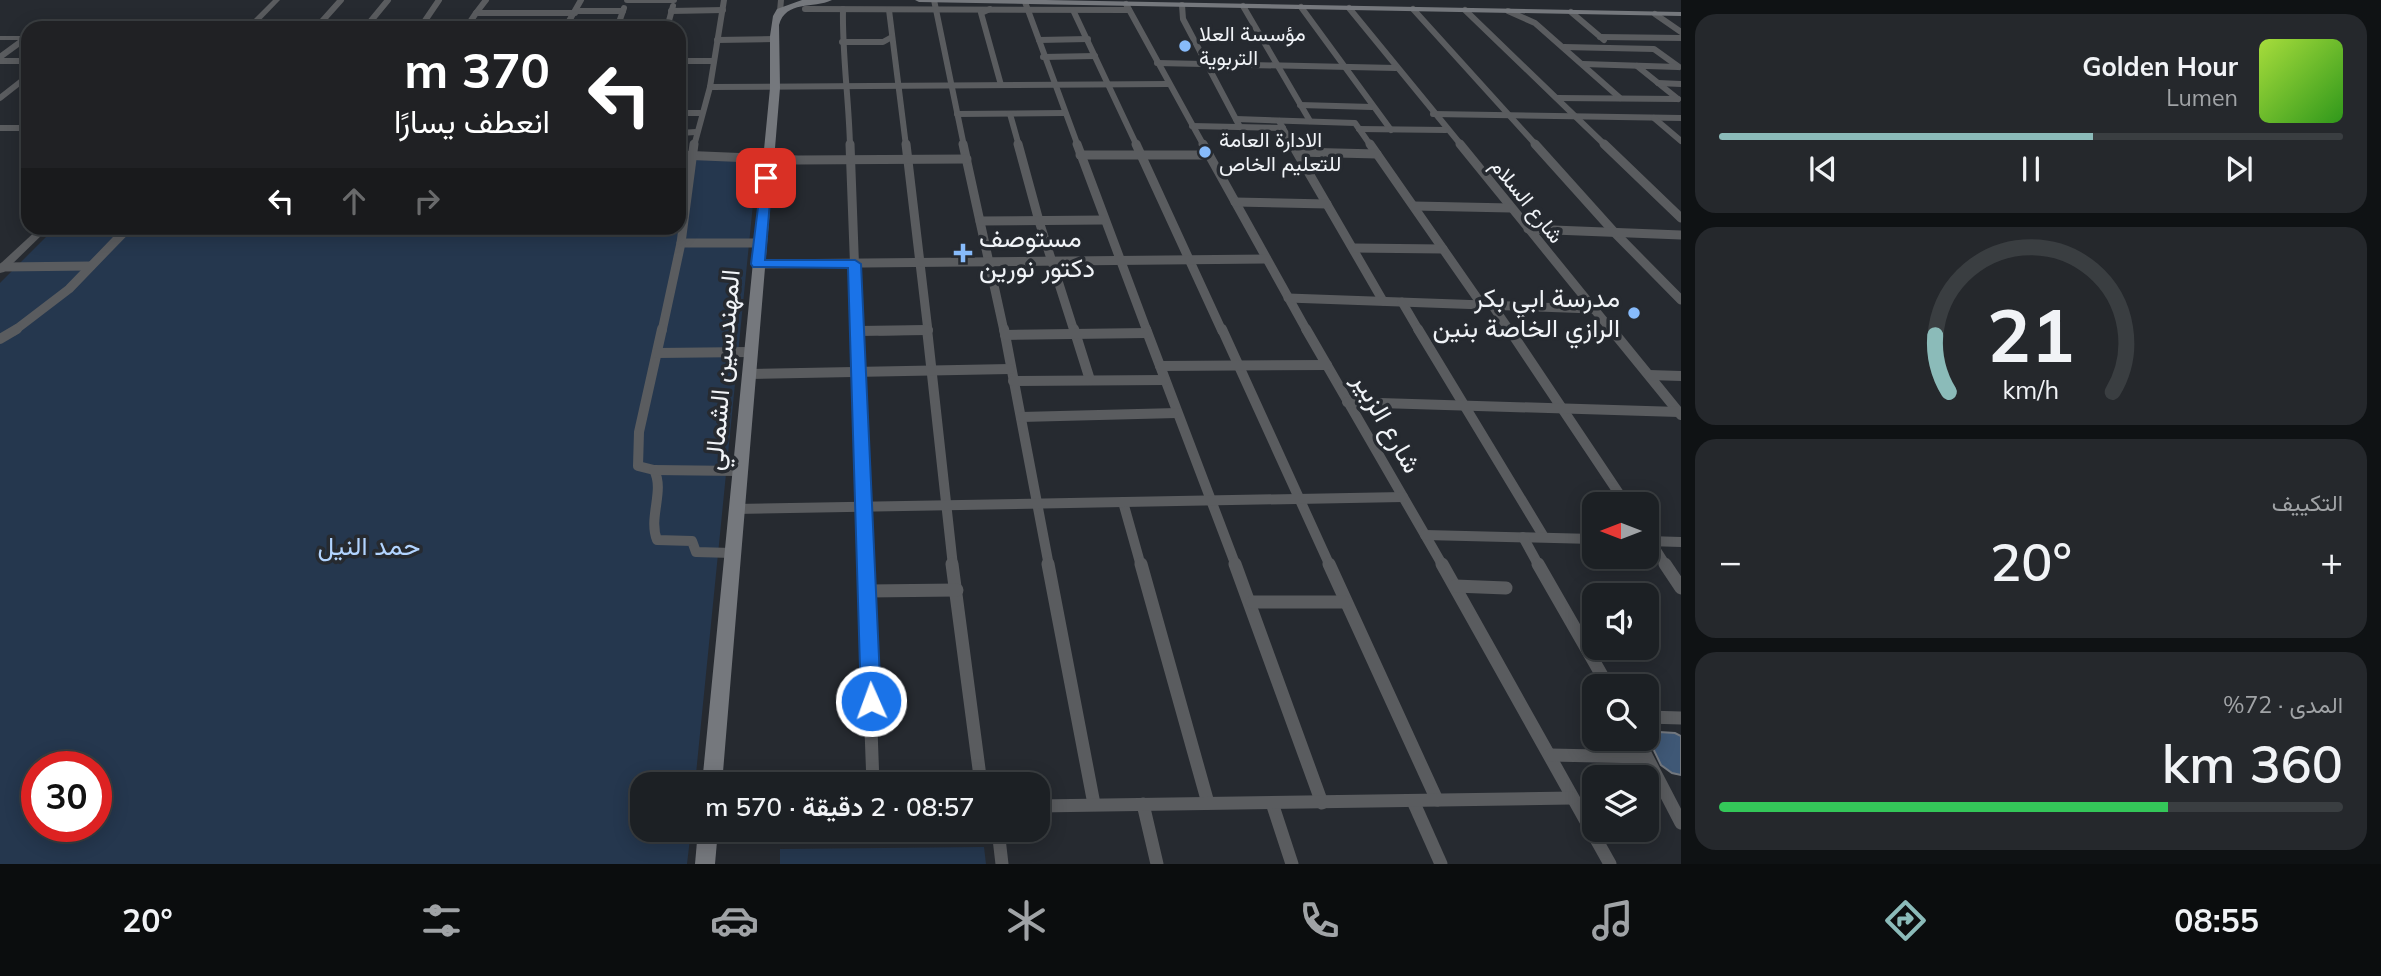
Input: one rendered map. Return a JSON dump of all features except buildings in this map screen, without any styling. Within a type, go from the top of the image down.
[{"type":"main road","name":"المهندسين الشمالي","points":[[713,772],[775,88],[776,18],[781,6],[828,0]]},
{"type":"main road","points":[[919,0],[935,5],[963,0],[989,5],[1027,3],[1127,7],[1179,2],[1243,6],[1681,14]]},
{"type":"main road","points":[[705,864],[707,842]]},
{"type":"street","points":[[256,21],[277,0]]},
{"type":"street","points":[[322,21],[341,0]]},
{"type":"street","points":[[371,21],[388,0]]},
{"type":"street","points":[[424,21],[439,0]]},
{"type":"street","points":[[471,21],[486,0]]},
{"type":"street","points":[[569,21],[581,0]]},
{"type":"street","points":[[619,21],[627,0],[674,0],[669,21]]},
{"type":"street","points":[[686,206],[696,132],[710,88],[724,0]]},
{"type":"street","points":[[872,0],[873,10]]},
{"type":"street","points":[[1179,2],[1183,19],[1240,127]]},
{"type":"street","points":[[1127,7],[1073,10],[1027,3],[1053,85],[1251,602],[1322,803]]},
{"type":"street","points":[[935,5],[987,262],[1005,335],[1094,804]]},
{"type":"street","points":[[805,9],[889,10],[935,5],[989,5]]},
{"type":"street","points":[[989,5],[981,13],[1002,85]]},
{"type":"street","points":[[1243,6],[1310,121]]},
{"type":"street","name":"شارع الزبير","points":[[1127,7],[1266,259],[1455,586],[1610,864]]},
{"type":"street","points":[[1301,7],[1391,130]]},
{"type":"street","name":"شارع السلام","points":[[1349,8],[1680,414]]},
{"type":"street","points":[[843,9],[842,42],[848,86],[865,507],[873,772]]},
{"type":"street","points":[[1413,9],[1615,233],[1681,300]]},
{"type":"street","points":[[671,11],[723,10]]},
{"type":"street","points":[[889,10],[921,264],[945,508],[980,772]]},
{"type":"street","points":[[1073,10],[1437,800]]},
{"type":"street","points":[[1465,10],[1681,218]]},
{"type":"street","points":[[476,13],[623,11]]},
{"type":"street","points":[[1508,11],[1531,20],[1620,98]]},
{"type":"street","points":[[1571,12],[1614,48]]},
{"type":"street","points":[[1655,13],[1681,32]]},
{"type":"street","points":[[842,42],[883,42],[892,37]]},
{"type":"street","points":[[1600,37],[1681,38]]},
{"type":"street","points":[[0,38],[21,38]]},
{"type":"street","points":[[717,40],[775,39]]},
{"type":"street","points":[[1039,40],[1088,39]]},
{"type":"street","points":[[0,59],[21,43]]},
{"type":"street","points":[[1564,47],[1654,49],[1680,67]]},
{"type":"street","points":[[1043,57],[1095,56]]},
{"type":"street","points":[[0,59],[21,60]]},
{"type":"street","points":[[686,61],[713,61]]},
{"type":"street","points":[[1157,63],[1396,68]]},
{"type":"street","points":[[1583,64],[1680,67]]},
{"type":"street","points":[[1557,97],[1678,99],[1637,66]]},
{"type":"street","points":[[0,98],[4,92],[21,81]]},
{"type":"street","points":[[1658,83],[1681,83]]},
{"type":"street","points":[[710,88],[1168,84]]},
{"type":"street","points":[[1300,105],[1372,107]]},
{"type":"street","points":[[686,113],[700,113]]},
{"type":"street","points":[[957,114],[1064,113]]},
{"type":"street","points":[[1010,114],[1090,380]]},
{"type":"street","points":[[1433,114],[1681,118]]},
{"type":"street","points":[[1237,118],[1281,124]]},
{"type":"street","points":[[1654,118],[1681,141]]},
{"type":"street","points":[[1192,125],[1240,127],[1310,121],[1354,123],[1443,250],[1564,409],[1618,492]]},
{"type":"street","points":[[1281,124],[1383,301]]},
{"type":"street","points":[[0,128],[21,126]]},
{"type":"street","points":[[1359,129],[1447,130]]},
{"type":"street","points":[[686,133],[696,132]]},
{"type":"street","points":[[1298,152],[1377,154]]},
{"type":"street","points":[[686,155],[851,160],[967,159]]},
{"type":"street","points":[[1080,155],[1208,155]]},
{"type":"street","points":[[1235,202],[1327,204]]},
{"type":"street","points":[[1414,206],[1511,208]]},
{"type":"street","points":[[980,220],[1104,220]]},
{"type":"street","points":[[1528,229],[1681,235]]},
{"type":"street","points":[[1,269],[37,235]]},
{"type":"street","points":[[0,338],[51,307],[121,235]]},
{"type":"street","points":[[682,235],[638,446],[638,466],[654,470],[739,471]]},
{"type":"street","points":[[681,243],[759,243]]},
{"type":"street","points":[[1353,248],[1443,250]]},
{"type":"street","points":[[758,264],[1266,259]]},
{"type":"street","points":[[1,269],[91,266]]},
{"type":"street","points":[[1288,298],[1593,309]]},
{"type":"street","points":[[1402,302],[1545,537]]},
{"type":"street","points":[[858,331],[928,330]]},
{"type":"street","points":[[1005,335],[1147,333]]},
{"type":"street","points":[[657,353],[749,352]]},
{"type":"street","points":[[1160,366],[1327,365]]},
{"type":"street","points":[[748,374],[1010,369]]},
{"type":"street","points":[[1648,375],[1681,376]]},
{"type":"street","points":[[1013,381],[1165,380]]},
{"type":"street","points":[[1347,402],[1680,414]]},
{"type":"street","points":[[1021,417],[1177,414]]},
{"type":"street","points":[[654,470],[658,478],[652,528],[657,540],[692,541],[696,551],[732,553]]},
{"type":"street","points":[[735,509],[945,508],[1211,499],[1403,497]]},
{"type":"street","points":[[1124,502],[1208,803]]},
{"type":"street","points":[[1426,535],[1582,539]]},
{"type":"street","points":[[1523,537],[1601,674]]},
{"type":"street","points":[[1659,541],[1681,542]]},
{"type":"street","points":[[1659,556],[1681,587]]},
{"type":"street","points":[[1455,586],[1506,588]]},
{"type":"street","points":[[867,591],[957,590]]},
{"type":"street","points":[[1251,602],[1345,602]]},
{"type":"street","points":[[1659,717],[1681,718]]},
{"type":"street","points":[[1643,751],[1676,804],[1681,823]]},
{"type":"street","points":[[1550,755],[1646,757]]},
{"type":"street","points":[[1050,806],[1572,798]]},
{"type":"street","points":[[1413,801],[1441,864]]},
{"type":"street","points":[[1272,803],[1292,864]]},
{"type":"street","points":[[1143,804],[1157,864]]},
{"type":"street","points":[[999,842],[1002,864]]},
{"type":"green space","name":"حمد النيل","points":[[686,154],[758,154],[696,772],[630,772],[630,842],[690,842],[687,864],[0,864],[0,283],[48,235],[686,235]]},
{"type":"green space","points":[[984,847],[986,864],[780,864],[780,849]]},
{"type":"place","name":"مؤسسة العلا التربوية","points":[[1185,46]]},
{"type":"place","name":"الادارة العامة للتعليم الخاص","points":[[1205,152]]},
{"type":"place","name":"مستوصف دكتور نورين","points":[[963,253]]},
{"type":"place","name":"مدرسة ابي بكر الرازي الخاصة بنين","points":[[1634,313]]},
{"type":"route","points":[[766,178],[758,264],[855,264],[871,701]]}]
